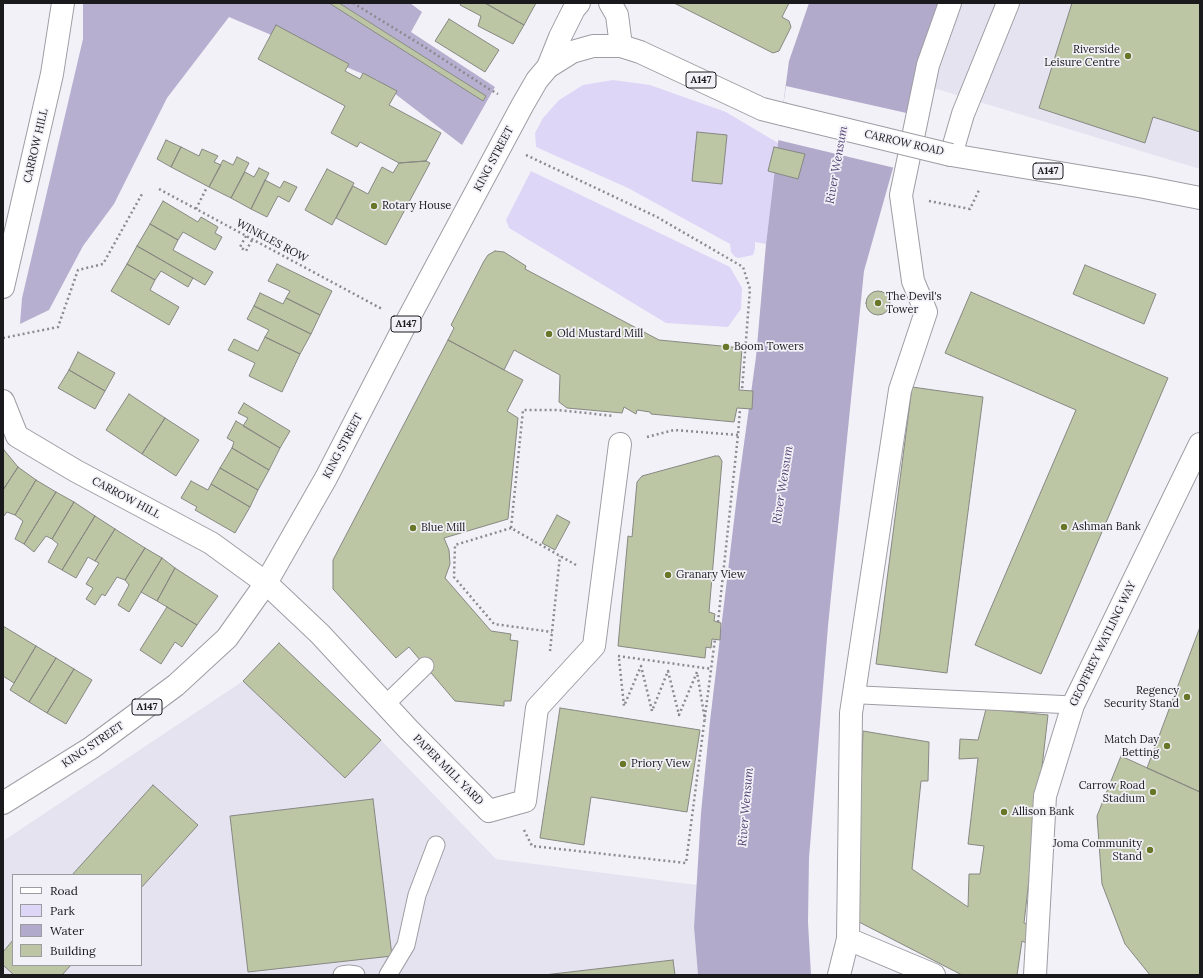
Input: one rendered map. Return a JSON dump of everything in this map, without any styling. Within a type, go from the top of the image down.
[{"type":"street","name":"CARROW HILL","points":[[3,287],[52,74],[63,3]]},
{"type":"street","name":"KING STREET","points":[[3,803],[91,748],[176,685],[227,638],[266,583],[326,478],[406,323],[502,144],[537,80],[548,67],[560,37],[574,9],[579,3]]},
{"type":"street","points":[[610,3],[617,15],[621,46]]},
{"type":"street","points":[[839,975],[848,939],[851,720],[854,692],[900,390],[926,312],[913,282],[901,195],[928,65],[950,3]]},
{"type":"street","points":[[951,154],[963,114],[1008,3]]},
{"type":"street","name":"CARROW ROAD","points":[[548,67],[572,52],[592,46],[621,46],[640,52],[762,109],[951,154],[1200,198]]},
{"type":"street","name":"CARROW HILL","points":[[3,400],[17,436],[76,471],[211,543],[266,583]]},
{"type":"street","name":"PAPER MILL YARD","points":[[266,583],[320,634],[385,705],[489,811],[525,801],[537,708],[594,646],[620,444]]},
{"type":"street","name":"GEOFFREY WATLING WAY","points":[[1035,975],[1045,796],[1073,705],[1200,444]]},
{"type":"street","points":[[848,939],[934,975]]},
{"type":"lane","points":[[385,705],[425,666]]},
{"type":"lane","points":[[854,692],[862,695],[1073,705]]},
{"type":"lane","points":[[388,975],[406,945],[417,895],[436,845]]},
{"type":"lane","points":[[342,975],[356,975]]},
{"type":"path","points":[[353,3],[489,89]]},
{"type":"path","points":[[502,144],[657,217],[743,267],[750,290],[742,390]]},
{"type":"path","points":[[196,209],[207,187]]},
{"type":"path","name":"WINKLES ROW","points":[[159,189],[378,307]]},
{"type":"path","points":[[3,338],[58,327],[78,270],[103,264],[142,194]]},
{"type":"path","points":[[925,200],[970,209]]},
{"type":"path","points":[[246,236],[240,248],[246,251],[252,240]]},
{"type":"path","points":[[718,622],[740,409]]},
{"type":"path","points":[[511,528],[522,410],[558,410],[628,418],[620,444]]},
{"type":"path","points":[[674,430],[738,436]]},
{"type":"path","points":[[552,632],[494,624],[454,577],[455,545],[511,528],[602,581]]},
{"type":"path","points":[[550,654],[560,556]]},
{"type":"path","points":[[511,805],[532,846],[686,864],[715,639]]},
{"type":"path","points":[[705,722],[697,672],[679,715],[668,670],[652,711],[641,666],[624,706],[618,656],[712,669]]},
{"type":"shaded area","points":[[83,3],[329,3],[483,101],[486,96],[339,3],[410,3],[422,12],[411,32],[495,87],[462,145],[377,80],[229,17],[167,98],[114,204],[83,246],[49,310],[20,324],[22,298],[83,39]]},
{"type":"shaded area","points":[[944,3],[1200,3],[1200,169],[917,83]]},
{"type":"shaded area","points":[[279,643],[381,740],[496,859],[697,885],[694,927],[698,975],[3,975],[3,841],[243,681]]},
{"type":"green space","points":[[613,80],[650,85],[726,112],[778,143],[766,244],[755,242],[753,255],[739,258],[735,257],[731,252],[730,244],[628,188],[536,147],[535,133],[543,118],[559,100],[583,85]]},
{"type":"green space","points":[[531,171],[730,267],[742,288],[741,309],[728,327],[666,323],[509,228],[506,220]]},
{"type":"water","name":"River Wensum","points":[[809,3],[944,3],[917,83],[864,271],[828,626],[809,858],[808,922],[811,975],[698,975],[694,927],[701,813],[710,721],[738,487],[756,357],[766,244],[789,61]]},
{"type":"pier","points":[[786,86],[911,114],[895,168],[778,140]]},
{"type":"building","points":[[329,3],[339,3],[486,96],[483,101]]},
{"type":"building","points":[[461,3],[485,3],[524,25],[513,44],[478,26],[481,16],[460,5]]},
{"type":"building","points":[[485,3],[536,3],[524,25]]},
{"type":"building","points":[[674,3],[789,3],[782,17],[789,21],[791,27],[779,51],[773,53]]},
{"type":"building","name":"Riverside Leisure Centre","points":[[1072,3],[1200,3],[1200,132],[1153,117],[1145,143],[1039,108]]},
{"type":"building","points":[[449,19],[499,50],[485,72],[435,41]]},
{"type":"building","points":[[276,25],[349,64],[345,71],[360,79],[363,73],[397,91],[389,105],[441,133],[426,161],[399,163],[360,142],[357,147],[331,133],[345,106],[258,59]]},
{"type":"building","points":[[697,132],[727,135],[722,184],[692,181]]},
{"type":"building","points":[[166,140],[181,147],[171,167],[157,159]]},
{"type":"building","points":[[181,147],[199,156],[202,149],[218,156],[214,162],[221,165],[209,187],[171,167]]},
{"type":"building","points":[[774,147],[805,154],[798,179],[768,171]]},
{"type":"building","points":[[237,157],[249,163],[231,198],[209,187],[223,160],[233,165]]},
{"type":"building","name":"Rotary House","points":[[426,161],[430,163],[386,245],[336,218],[353,186],[368,194],[382,167],[393,173],[399,163]]},
{"type":"building","points":[[259,168],[269,173],[251,209],[231,198],[245,172],[254,177]]},
{"type":"building","points":[[327,169],[354,183],[332,225],[305,210]]},
{"type":"building","points":[[265,180],[280,188],[284,181],[297,187],[289,202],[278,196],[267,217],[251,209]]},
{"type":"building","points":[[163,201],[198,222],[201,217],[218,227],[215,233],[222,237],[215,250],[183,232],[178,240],[150,224]]},
{"type":"building","points":[[150,224],[178,240],[173,250],[213,272],[205,285],[137,246]]},
{"type":"building","points":[[137,246],[193,278],[188,287],[161,271],[155,280],[127,264]]},
{"type":"building","name":"Old Mustard Mill","points":[[495,251],[504,252],[526,266],[525,269],[659,340],[742,348],[739,390],[753,391],[752,409],[737,408],[734,422],[651,414],[650,412],[637,410],[636,414],[624,407],[622,413],[567,408],[559,402],[560,375],[514,350],[504,370],[448,340],[454,328],[451,325],[484,261],[488,255]]},
{"type":"building","points":[[127,264],[155,280],[150,290],[179,307],[169,325],[111,291]]},
{"type":"building","points":[[277,264],[332,291],[320,315],[286,298],[290,291],[268,281]]},
{"type":"building","points":[[1085,265],[1156,294],[1144,324],[1073,294]]},
{"type":"building","name":"The Devil's Tower","points":[[878,291],[887,294],[890,303],[887,312],[878,315],[869,312],[866,303],[869,294]]},
{"type":"building","name":"Ashman Bank","points":[[971,292],[1168,378],[1041,674],[975,645],[1076,410],[945,353]]},
{"type":"building","points":[[260,293],[283,304],[286,298],[320,315],[311,334],[254,306]]},
{"type":"building","points":[[254,306],[311,334],[300,354],[265,337],[269,330],[247,319]]},
{"type":"building","points":[[265,337],[300,354],[282,392],[249,376],[255,363],[228,350],[234,339],[258,351]]},
{"type":"building","name":"Blue Mill","points":[[448,340],[523,380],[507,411],[518,418],[508,519],[444,538],[449,550],[450,564],[445,578],[491,631],[511,634],[510,640],[518,641],[511,701],[504,701],[504,706],[455,701],[409,647],[396,658],[333,589],[333,560]]},
{"type":"building","points":[[78,352],[115,373],[105,391],[69,370]]},
{"type":"building","points":[[69,370],[105,391],[95,409],[58,388]]},
{"type":"building","points":[[912,387],[983,397],[947,673],[876,664]]},
{"type":"building","points":[[129,394],[165,418],[142,454],[106,430]]},
{"type":"building","points":[[244,403],[290,431],[280,448],[243,426],[248,418],[238,413]]},
{"type":"building","points":[[165,418],[199,440],[176,476],[142,454]]},
{"type":"building","points":[[236,421],[280,448],[269,470],[232,448],[234,442],[227,438]]},
{"type":"building","points":[[232,448],[269,470],[258,490],[220,468]]},
{"type":"building","points":[[4,450],[18,467],[3,490],[3,451]]},
{"type":"building","name":"Granary View","points":[[719,456],[722,461],[709,612],[715,614],[714,621],[721,623],[720,640],[712,639],[711,648],[706,647],[705,658],[618,646],[628,536],[632,537],[637,482],[642,476]]},
{"type":"building","points":[[18,467],[36,480],[15,515],[7,512],[3,517],[3,490]]},
{"type":"building","points":[[220,468],[258,490],[250,507],[211,484]]},
{"type":"building","points":[[36,480],[56,492],[24,544],[15,539],[23,521],[15,515]]},
{"type":"building","points":[[191,481],[208,490],[211,484],[250,507],[235,533],[195,510],[197,507],[181,498]]},
{"type":"building","points":[[56,492],[74,502],[52,539],[46,536],[34,552],[24,544]]},
{"type":"building","points":[[74,502],[95,516],[62,570],[48,562],[58,544],[52,539]]},
{"type":"building","points":[[557,515],[570,522],[555,550],[542,543]]},
{"type":"building","points":[[95,516],[115,529],[95,561],[88,557],[76,578],[62,570]]},
{"type":"building","points":[[115,529],[145,548],[125,580],[117,577],[105,596],[102,594],[95,605],[86,599],[93,588],[86,584],[99,563],[95,561]]},
{"type":"building","points":[[145,548],[162,558],[129,612],[118,605],[129,585],[125,580]]},
{"type":"building","points":[[162,558],[175,568],[157,601],[141,592]]},
{"type":"building","points":[[175,568],[218,596],[197,625],[157,601]]},
{"type":"building","points":[[167,607],[197,625],[182,647],[175,642],[161,664],[140,650]]},
{"type":"building","points":[[3,626],[36,646],[14,683],[3,676]]},
{"type":"building","name":"Regency Security Stand","points":[[1200,627],[1200,792],[1147,768]]},
{"type":"building","points":[[279,643],[381,740],[345,778],[243,681]]},
{"type":"building","points":[[36,646],[56,658],[29,702],[10,690]]},
{"type":"building","points":[[56,658],[74,669],[47,713],[29,702]]},
{"type":"building","points":[[74,669],[92,680],[66,724],[47,713]]},
{"type":"building","name":"Priory View","points":[[560,708],[700,730],[687,812],[591,797],[584,845],[540,838]]},
{"type":"building","name":"Allison Bank","points":[[986,709],[1048,715],[1024,923],[1033,927],[1030,945],[1022,941],[1017,975],[962,975],[859,922],[857,894],[863,731],[929,742],[928,781],[921,781],[912,869],[968,907],[969,874],[980,874],[984,846],[968,844],[978,758],[959,759],[960,739],[978,740]]},
{"type":"building","name":"Carrow Road Stadium","points":[[1121,756],[1200,792],[1200,975],[1150,975],[1125,944],[1102,884],[1097,816]]},
{"type":"building","points":[[153,785],[198,825],[142,887],[142,874],[73,874]]},
{"type":"building","points":[[373,799],[392,956],[248,972],[230,816]]},
{"type":"building","points":[[12,941],[12,966],[70,966],[62,975],[14,975],[3,965],[3,952]]},
{"type":"building","points":[[673,960],[675,975],[544,975]]},
{"type":"place","name":"Riverside Leisure Centre","points":[[1128,56]]},
{"type":"place","name":"Rotary House","points":[[374,206]]},
{"type":"place","name":"The Devil's Tower","points":[[878,303]]},
{"type":"place","name":"Old Mustard Mill","points":[[549,334]]},
{"type":"place","name":"Boom Towers","points":[[726,347]]},
{"type":"place","name":"Ashman Bank","points":[[1064,527]]},
{"type":"place","name":"Blue Mill","points":[[413,528]]},
{"type":"place","name":"Granary View","points":[[668,575]]},
{"type":"place","name":"Regency Security Stand","points":[[1187,697]]},
{"type":"place","name":"Match Day Betting","points":[[1167,746]]},
{"type":"place","name":"Priory View","points":[[623,764]]},
{"type":"place","name":"Carrow Road Stadium","points":[[1153,792]]},
{"type":"place","name":"Allison Bank","points":[[1004,812]]},
{"type":"place","name":"Joma Community Stand","points":[[1150,850]]}]
